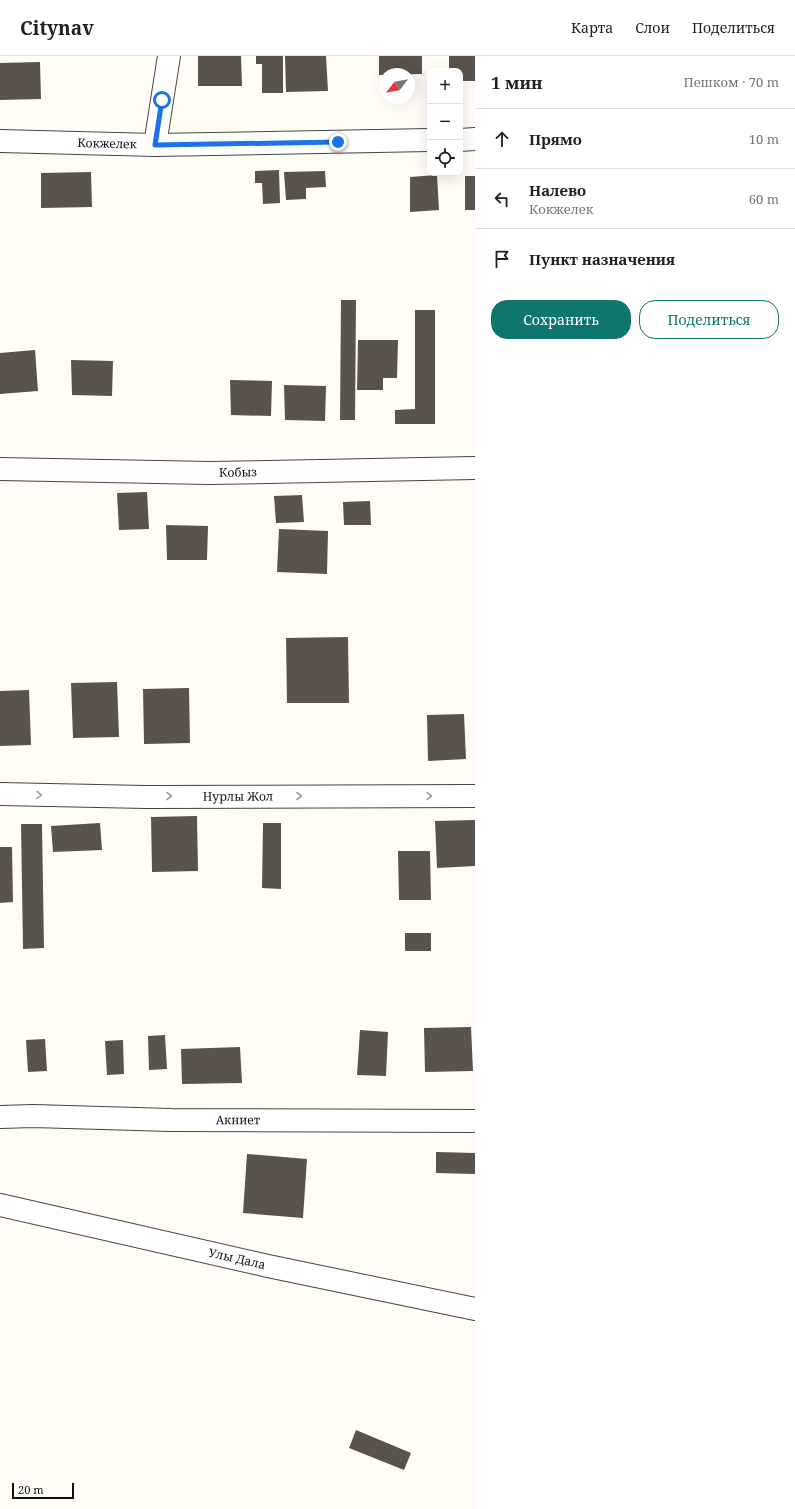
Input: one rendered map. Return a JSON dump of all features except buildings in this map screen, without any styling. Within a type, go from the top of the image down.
[{"type":"street","points":[[155,145],[169,56]]},
{"type":"street","points":[[463,140],[475,139]]},
{"type":"street","name":"Кокжелек","points":[[0,141],[155,145],[427,140]]},
{"type":"street","name":"Кобыз","points":[[0,469],[210,473],[475,468]]},
{"type":"street","name":"Нурлы Жол","points":[[0,794],[146,797],[475,796]]},
{"type":"street","name":"Акниет","points":[[0,1118],[33,1116],[171,1120],[475,1121]]},
{"type":"street","name":"Улы Дала","points":[[0,1205],[268,1266],[475,1309]]},
{"type":"route","points":[[162,100],[155,145],[338,142]]}]
